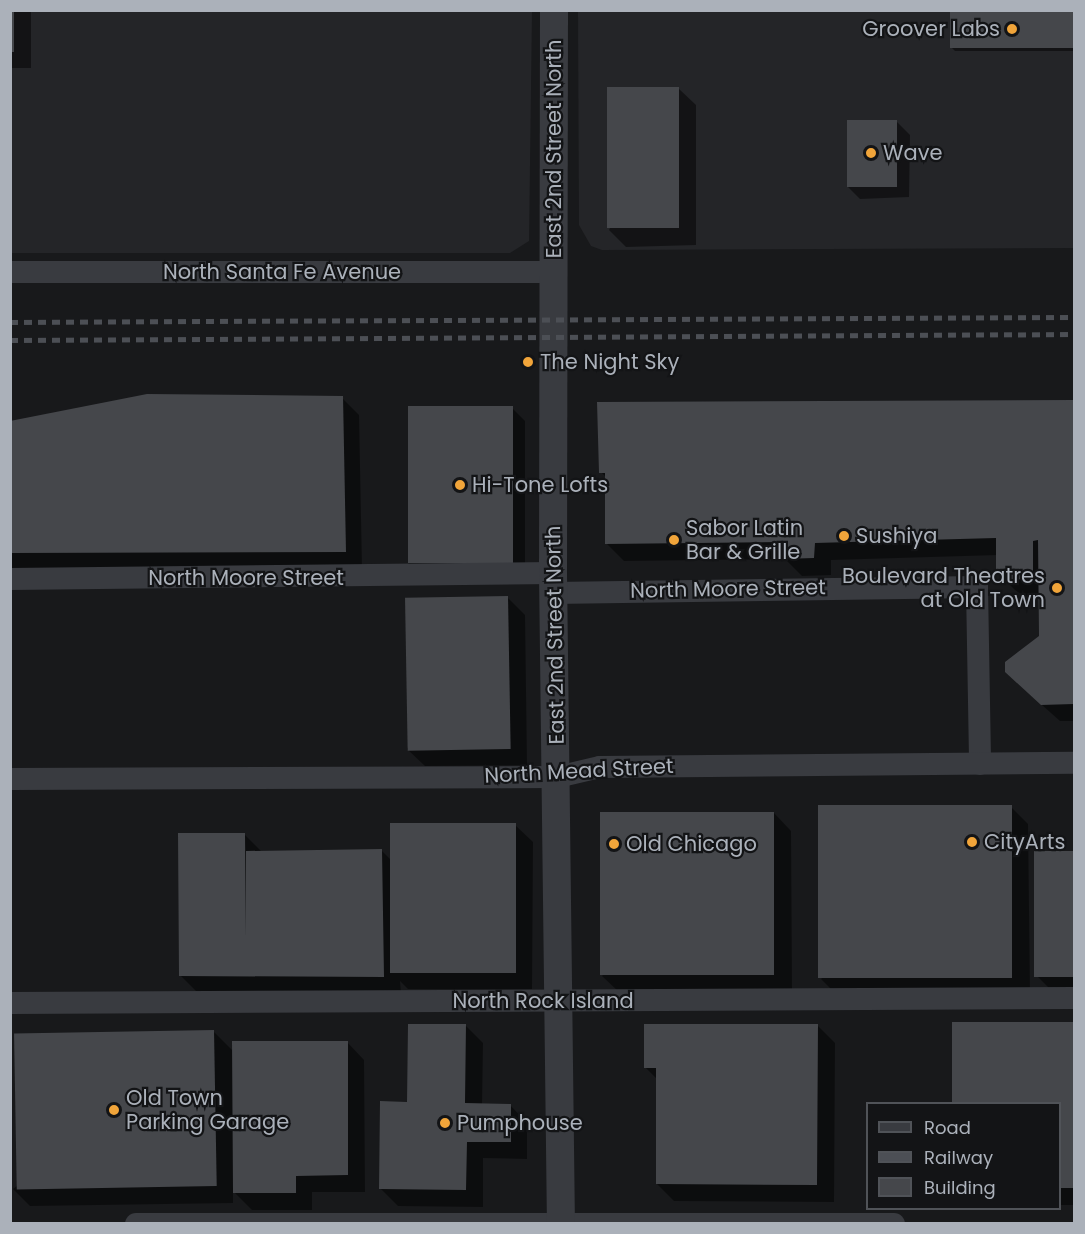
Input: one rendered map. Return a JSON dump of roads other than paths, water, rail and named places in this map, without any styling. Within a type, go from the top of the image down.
[{"type":"street","name":"East 2nd Street North","points":[[554,10],[553,583],[561,1223]]},
{"type":"street","name":"North Santa Fe Avenue","points":[[10,272],[554,272]]},
{"type":"street","name":"North Moore Street","points":[[10,579],[346,577],[553,583],[977,587],[980,764]]},
{"type":"street","name":"North Mead Street","points":[[10,779],[557,777],[600,767],[1074,763]]},
{"type":"street","name":"North Rock Island","points":[[10,1003],[1074,998]]},
{"type":"street","points":[[136,1224],[894,1224]]},
{"type":"railway","points":[[10,322],[1074,317]]},
{"type":"railway","points":[[10,340],[1074,334]]},
{"type":"place","name":"Groover Labs","points":[[1012,29]]},
{"type":"place","name":"Wave","points":[[871,153]]},
{"type":"place","name":"The Night Sky","points":[[528,362]]},
{"type":"place","name":"Hi-Tone Lofts","points":[[460,485]]},
{"type":"place","name":"Sushiya","points":[[844,536]]},
{"type":"place","name":"Sabor Latin Bar & Grille","points":[[674,540]]},
{"type":"place","name":"Boulevard Theatres at Old Town","points":[[1057,588]]},
{"type":"place","name":"CityArts","points":[[972,842]]},
{"type":"place","name":"Old Chicago","points":[[614,844]]},
{"type":"place","name":"Old Town Parking Garage","points":[[114,1110]]},
{"type":"place","name":"Pumphouse","points":[[445,1123]]}]
